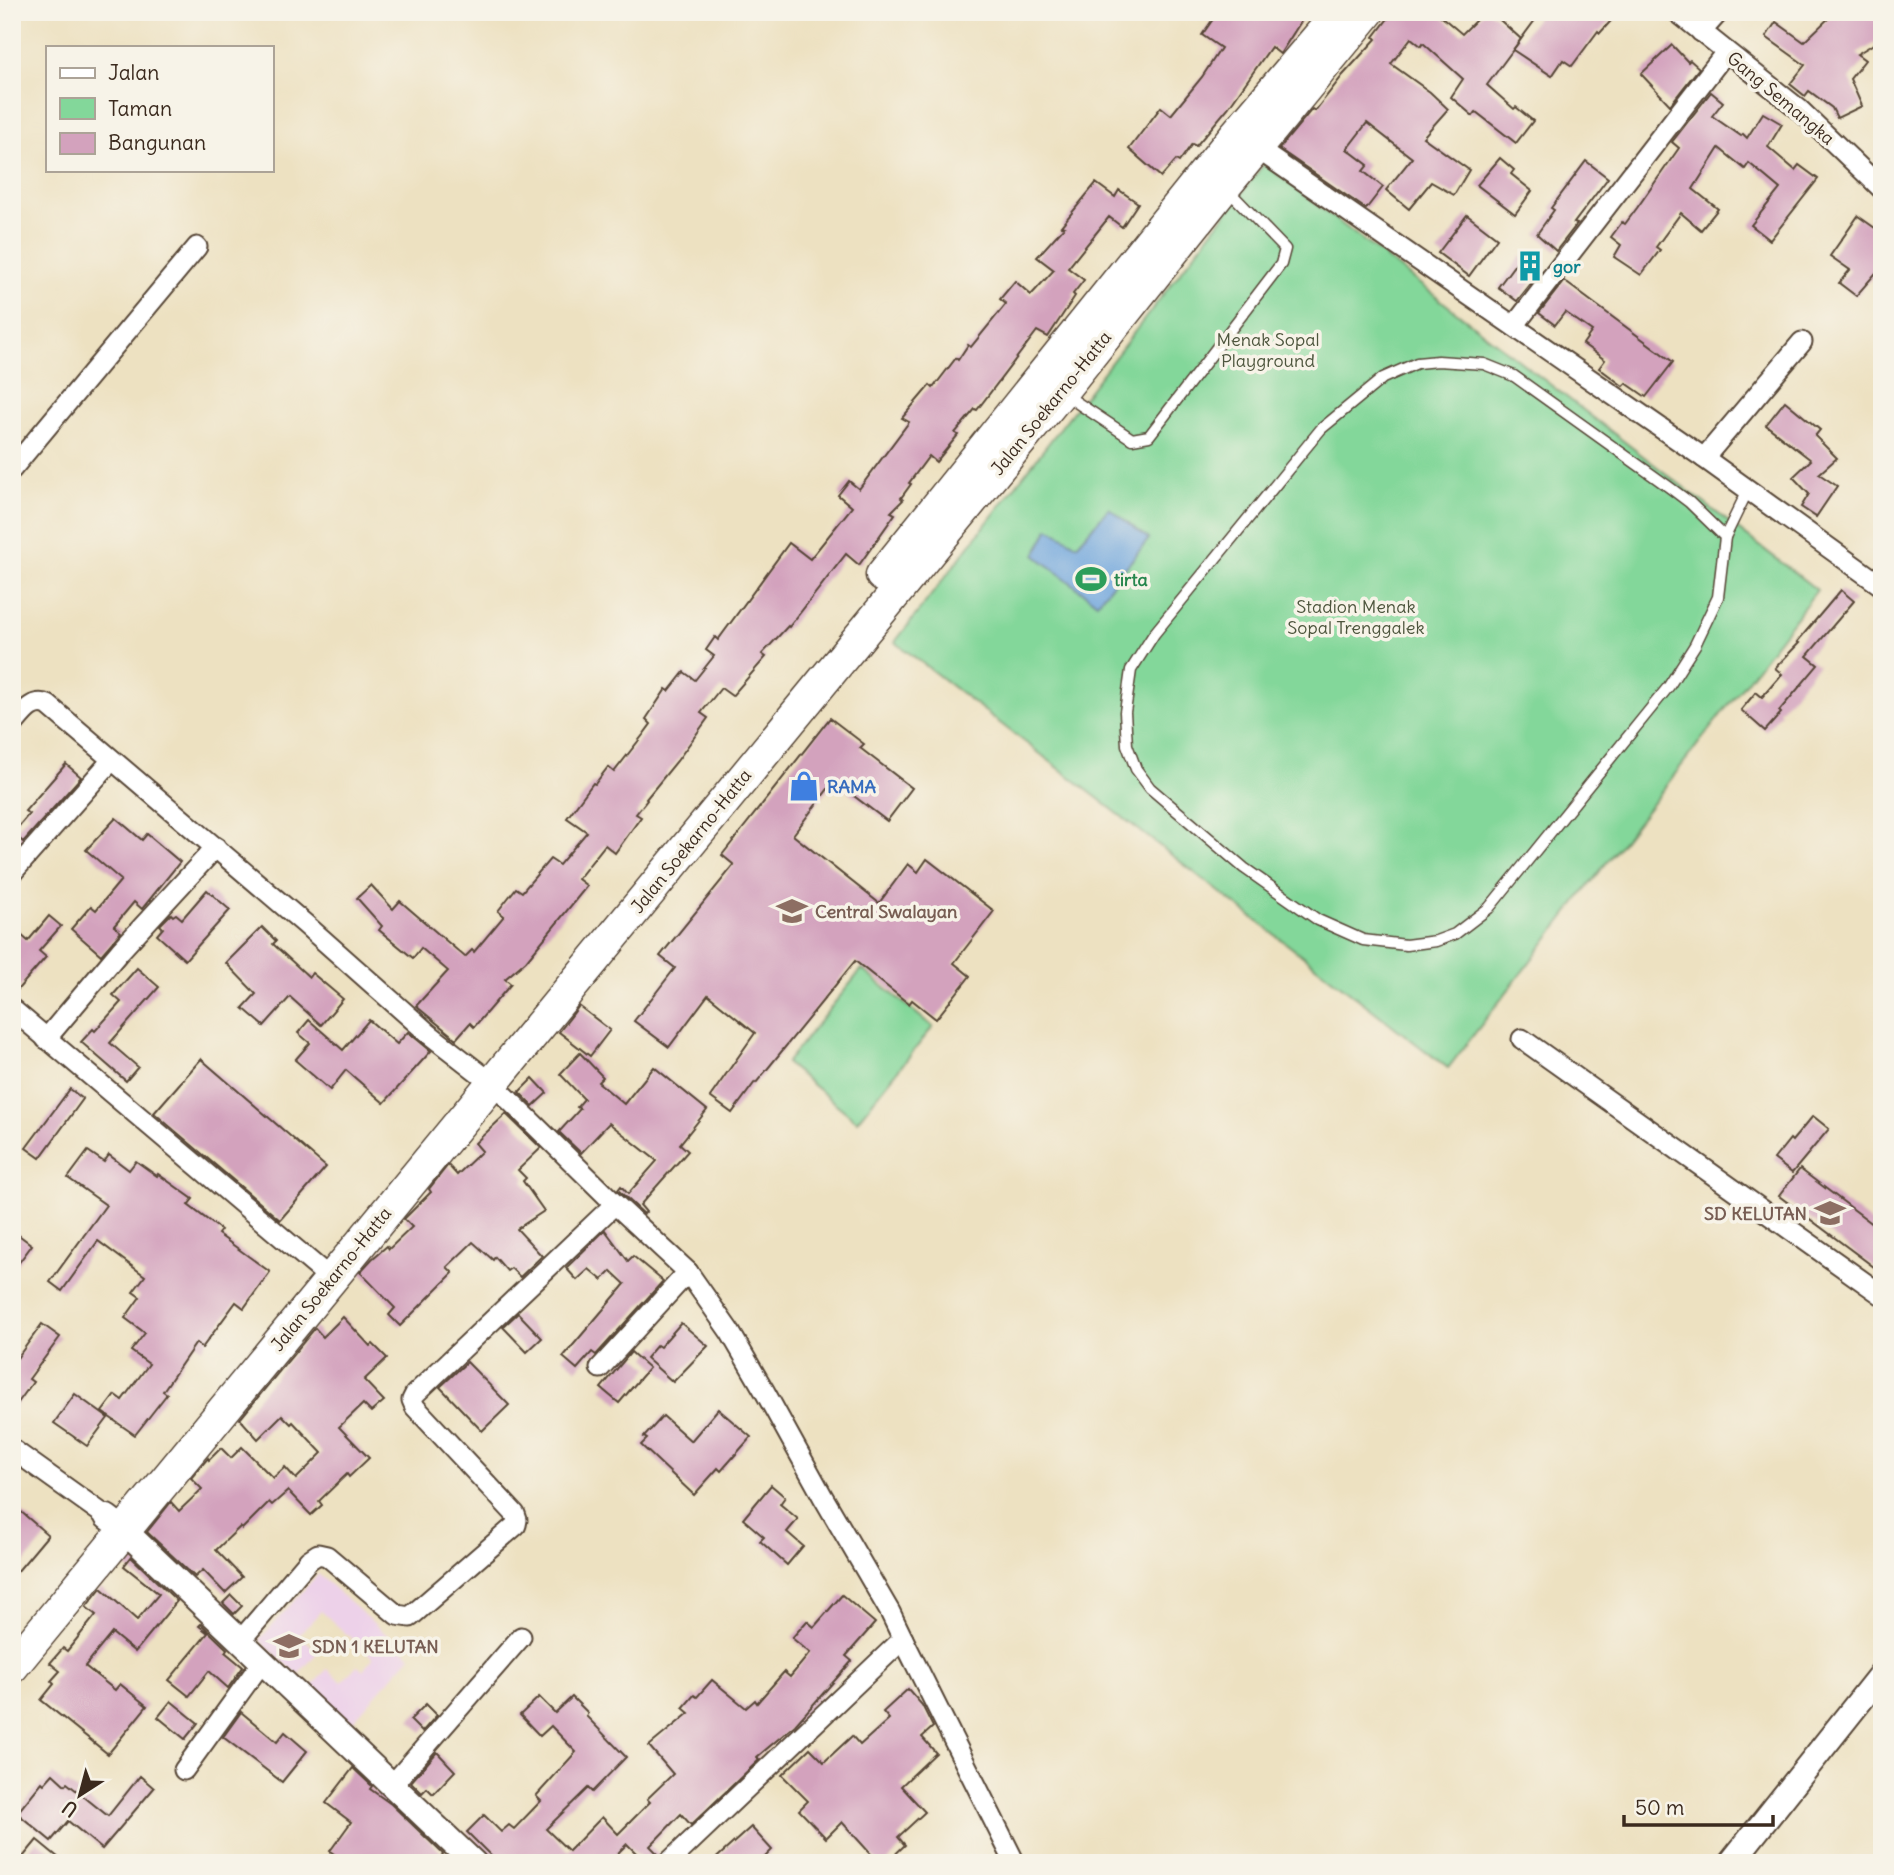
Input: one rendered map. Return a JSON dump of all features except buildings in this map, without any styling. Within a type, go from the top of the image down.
[{"type":"highway","name":"Jalan Soekarno-Hatta","points":[[12,1633],[115,1523],[485,1077],[672,851],[1246,141],[1351,16]]},
{"type":"highway","name":"Jalan Soekarno-Hatta","points":[[12,1667],[115,1523]]},
{"type":"street","name":"Gang Semangka","points":[[1677,12],[1800,110],[1882,189]]},
{"type":"street","points":[[1701,32],[1719,12]]},
{"type":"street","points":[[1514,326],[1726,52]]},
{"type":"street","points":[[1246,141],[1704,458],[1882,586]]},
{"type":"street","points":[[12,469],[197,247]]},
{"type":"street","points":[[1704,458],[1802,342]]},
{"type":"street","points":[[12,726],[32,705],[42,702],[216,847],[421,1027],[485,1077],[688,1272],[730,1332],[890,1612],[1015,1863]]},
{"type":"street","points":[[12,873],[112,760]]},
{"type":"street","points":[[46,1039],[120,951],[216,847]]},
{"type":"street","points":[[12,1009],[323,1272]]},
{"type":"street","points":[[1522,1039],[1882,1295]]},
{"type":"street","points":[[240,1641],[317,1554],[327,1556],[397,1615],[410,1617],[516,1525],[515,1514],[415,1407],[412,1400],[415,1394],[615,1204]]},
{"type":"street","points":[[600,1368],[688,1272]]},
{"type":"street","points":[[12,1449],[115,1523],[474,1863]]},
{"type":"street","points":[[392,1785],[521,1637]]},
{"type":"street","points":[[668,1863],[903,1639]]},
{"type":"street","points":[[184,1770],[262,1662]]},
{"type":"street","points":[[1731,1863],[1882,1673]]},
{"type":"lane","points":[[1051,384],[1132,439],[1149,436],[1281,264],[1285,249],[1216,178]]},
{"type":"lane","points":[[1725,537],[1679,495],[1514,376],[1484,363],[1461,361],[1417,363],[1402,368],[1383,378],[1321,429],[1154,634],[1131,670],[1125,712],[1127,745],[1136,769],[1150,789],[1244,868],[1318,920],[1363,940],[1406,945],[1436,941],[1455,934],[1489,908],[1669,686],[1695,645],[1718,597],[1725,537],[1748,490]]},
{"type":"shaded area","name":"SDN 1 KELUTAN","points":[[318,1574],[411,1656],[351,1723],[311,1687],[327,1669],[342,1682],[357,1665],[363,1670],[373,1658],[321,1611],[299,1635],[318,1652],[298,1675],[259,1640]]},
{"type":"green space","name":"Stadion Menak Sopal Trenggalek","points":[[1264,164],[1817,590],[1448,1068],[895,642]]},
{"type":"green space","points":[[862,969],[933,1027],[857,1121],[786,1063]]},
{"type":"water","name":"tirta","points":[[1109,508],[1149,539],[1097,603],[1035,555],[1049,528],[1077,545]]},
{"type":"place","name":"gor","points":[[1530,266]]},
{"type":"place","name":"tirta","points":[[1091,579]]},
{"type":"place","name":"RAMA","points":[[804,786]]},
{"type":"place","name":"Central Swalayan","points":[[792,911]]},
{"type":"place","name":"SD KELUTAN","points":[[1830,1213]]},
{"type":"place","name":"SDN 1 KELUTAN","points":[[289,1646]]},
{"type":"park label","name":"Menak Sopal Playground","points":[[1268,349]]}]
